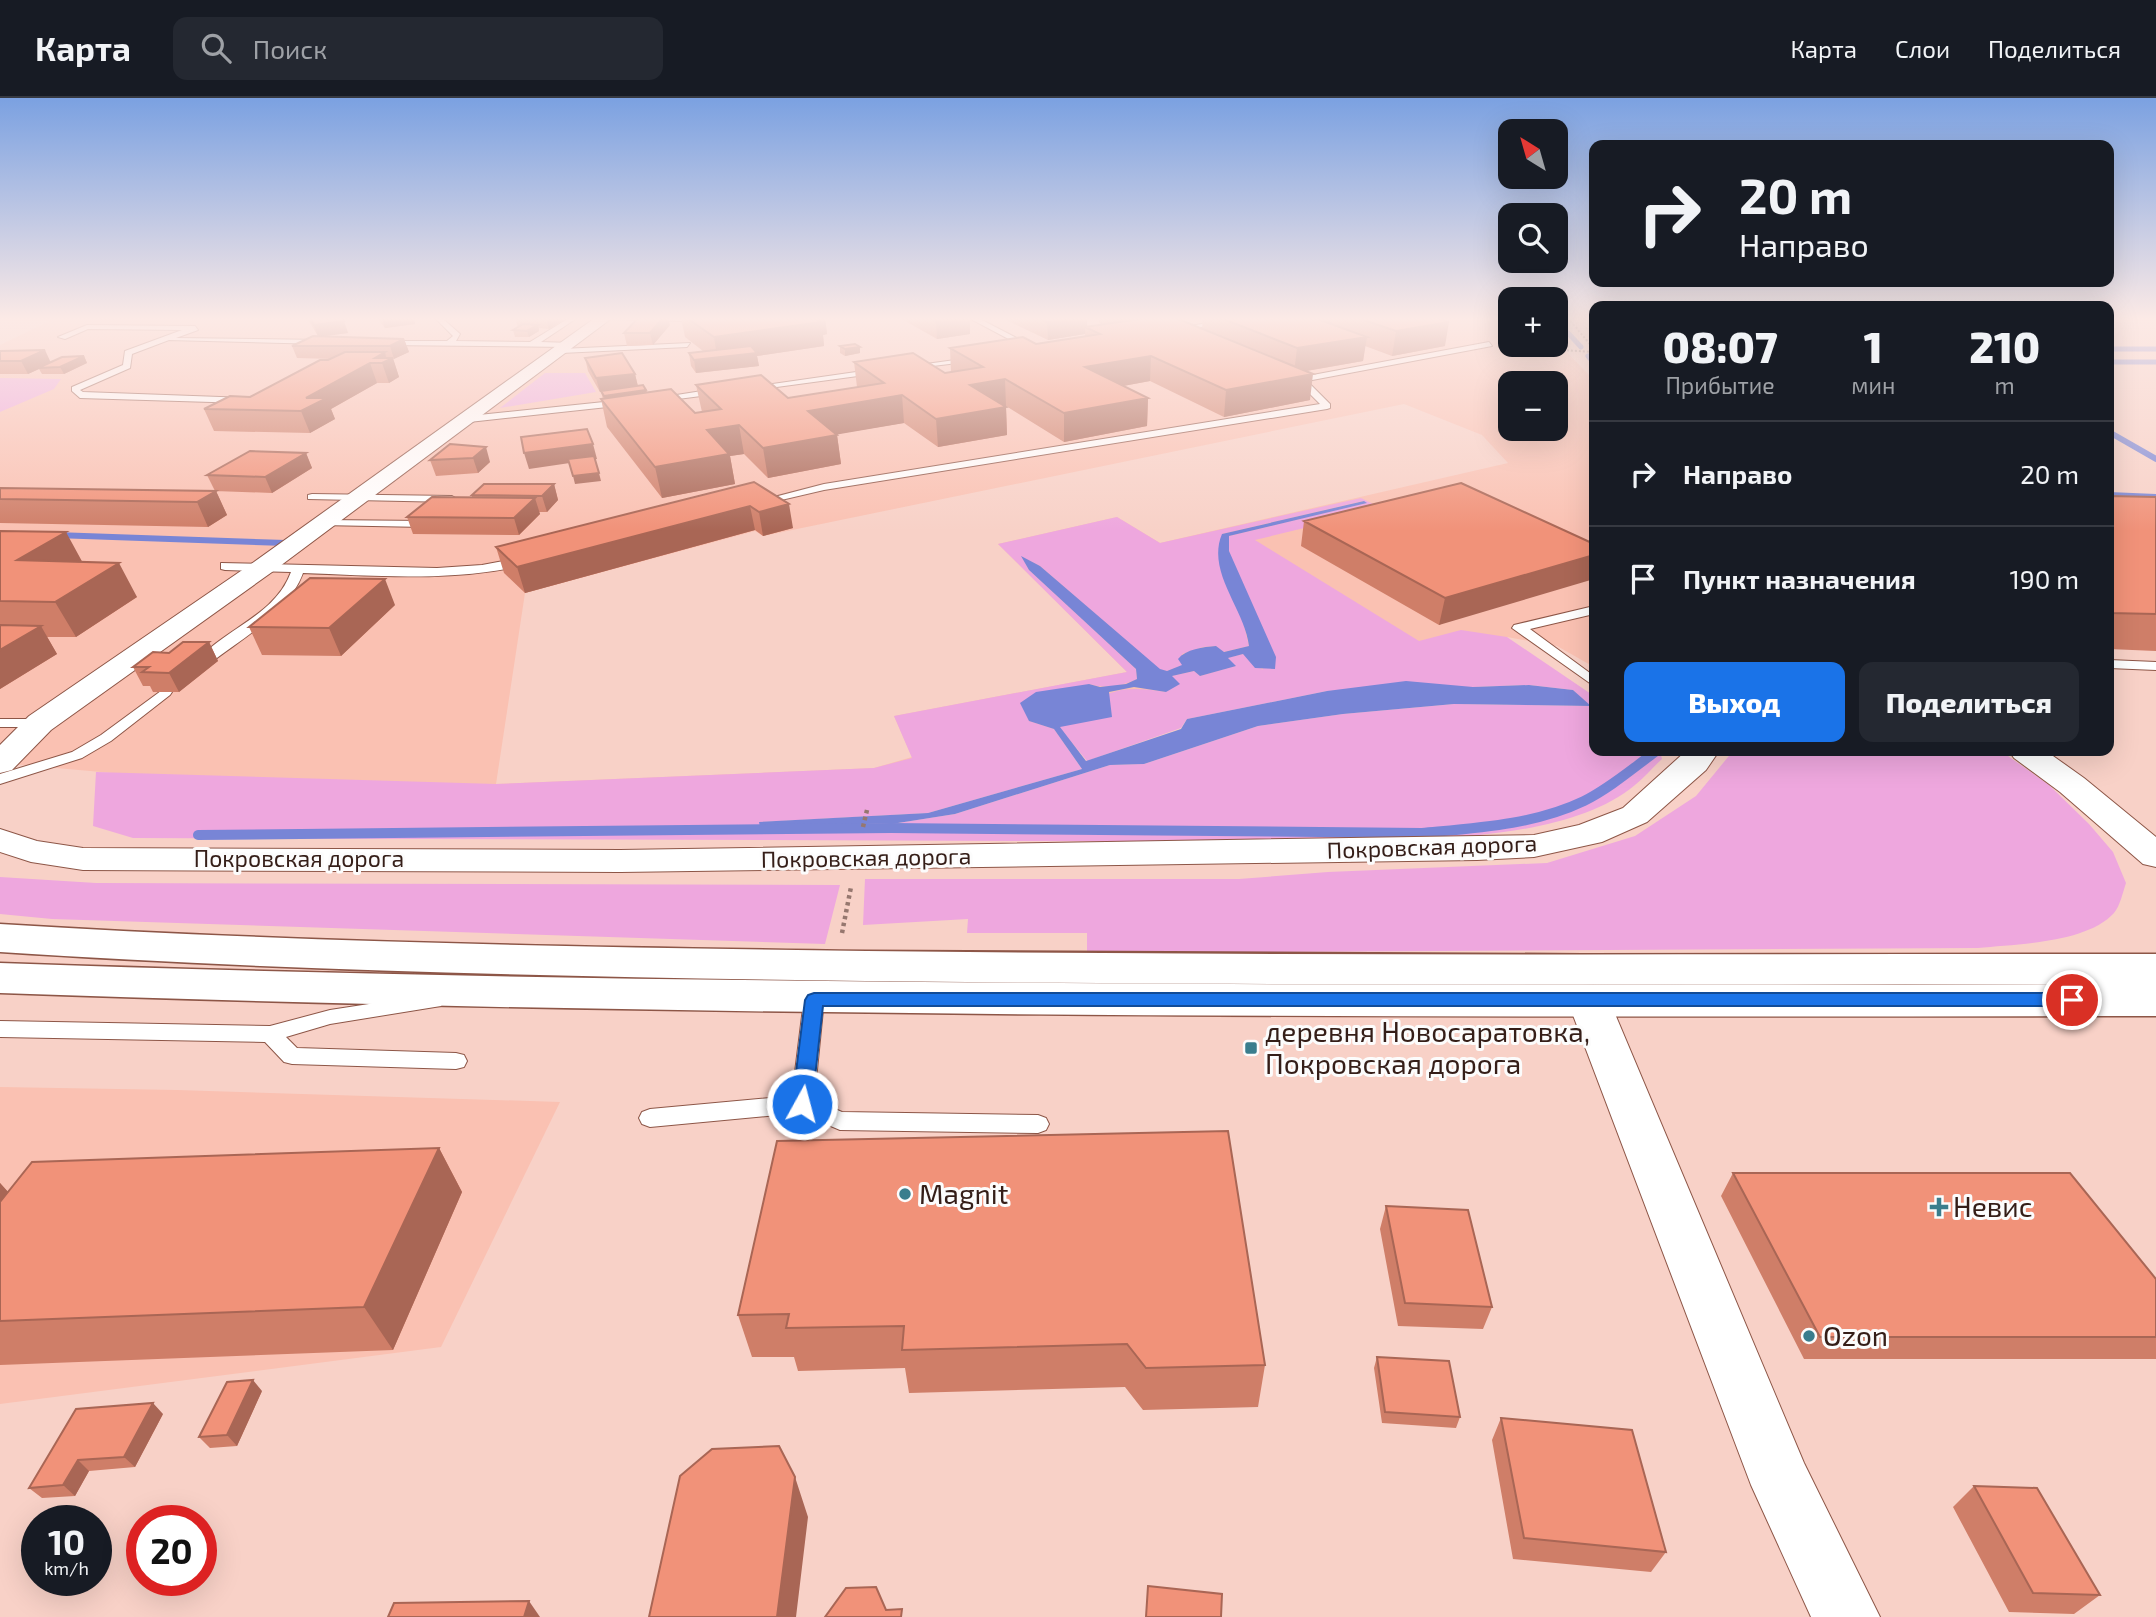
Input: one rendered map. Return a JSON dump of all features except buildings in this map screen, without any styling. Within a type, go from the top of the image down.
[{"type":"main road","points":[[0,938],[207,949],[582,962],[833,966],[2156,969]]},
{"type":"main road","points":[[0,978],[473,993],[814,1000],[2156,1000]]},
{"type":"street","points":[[0,763],[40,723],[263,568],[510,389]]},
{"type":"street","name":"Покровская дорога","points":[[0,840],[31,851],[83,859],[634,860],[1477,849],[1534,846],[1589,834],[1635,815],[1694,764],[1700,756]]},
{"type":"street","points":[[2032,756],[2072,785],[2156,856]]},
{"type":"street","points":[[1589,1002],[1782,1485],[1846,1617]]},
{"type":"lane","points":[[75,389],[80,396],[255,401]]},
{"type":"lane","points":[[646,400],[735,389]]},
{"type":"lane","points":[[743,506],[824,486],[1327,406],[1310,389]]},
{"type":"lane","points":[[469,419],[633,402]]},
{"type":"lane","points":[[312,497],[452,499]]},
{"type":"lane","points":[[324,523],[425,524]]},
{"type":"lane","points":[[225,566],[441,572],[503,567],[543,557]]},
{"type":"lane","points":[[204,661],[278,603],[291,589],[298,570]]},
{"type":"lane","points":[[1589,611],[1519,628],[1589,678]]},
{"type":"lane","points":[[2114,664],[2156,666]]},
{"type":"lane","points":[[0,779],[77,755],[106,738],[164,692]]},
{"type":"lane","points":[[0,723],[40,723]]},
{"type":"lane","points":[[0,1029],[270,1034],[330,1017],[473,993]]},
{"type":"lane","points":[[802,1104],[814,1000]]},
{"type":"lane","points":[[270,1034],[292,1056],[456,1061]]},
{"type":"lane","points":[[650,1118],[802,1104],[840,1121],[1038,1124]]},
{"type":"path","points":[[841,940],[856,858]]},
{"type":"shaded area","points":[[0,389],[1498,389],[1498,441],[1568,441],[1568,389],[1589,389],[1589,664],[1557,646],[1507,637],[924,784],[541,811],[0,763]],"holes":[[[1404,404],[1482,435],[1508,463],[1160,543],[1117,517],[998,544],[1127,672],[894,716],[912,757],[874,768],[496,784],[525,593],[755,531],[763,536]]]},
{"type":"shaded area","points":[[0,389],[54,389],[54,389],[0,412]]},
{"type":"shaded area","points":[[525,389],[594,389],[596,392],[500,408]]},
{"type":"shaded area","points":[[1361,498],[1383,509],[1255,540],[1419,641],[1461,630],[1507,637],[1589,693],[1589,706],[1589,756],[1661,756],[1662,759],[1635,785],[1606,804],[1572,817],[1534,827],[1493,833],[1412,839],[1339,842],[133,838],[93,826],[96,772],[496,784],[874,768],[912,758],[894,716],[1127,672],[998,544],[1117,517],[1160,543]],"holes":[[[1363,501],[1366,503],[1229,536],[1229,551],[1263,670],[1243,654],[1227,658],[1235,666],[1200,676],[1194,671],[1172,676],[1166,692],[1132,689],[1098,699],[1059,727],[1087,761],[1181,728],[1187,719],[1327,691],[1529,685],[1573,690],[1589,706],[1454,704],[1343,714],[1258,726],[1144,764],[1110,765],[955,814],[898,823],[760,826],[760,822],[928,813],[1082,769],[1054,729],[1029,721],[1089,684],[1113,686],[1137,679],[1136,669],[1029,570],[1022,557],[1040,566],[1160,670],[1167,671],[1183,665],[1182,654],[1203,647],[1216,646],[1223,652],[1249,646],[1222,534]]]},
{"type":"shaded area","points":[[1729,756],[2008,756],[2049,785],[2089,824],[2113,852],[2126,883],[2114,913],[2087,931],[2031,943],[1978,948],[1087,953],[1087,933],[967,933],[968,919],[863,925],[865,879],[1239,879],[1328,872],[1547,863],[1635,836],[1696,796]]},
{"type":"shaded area","points":[[0,877],[96,883],[840,885],[825,944],[52,919],[0,914]]},
{"type":"shaded area","points":[[0,1087],[560,1102],[441,1347],[0,1404]]},
{"type":"water","points":[[1364,501],[1367,503],[1229,536],[1229,551],[1276,657],[1275,669],[1255,668],[1243,654],[1228,658],[1236,666],[1200,676],[1194,671],[1172,676],[1180,684],[1166,692],[1134,687],[1109,692],[1112,717],[1060,727],[1086,761],[1181,729],[1187,719],[1327,691],[1406,681],[1473,687],[1529,685],[1573,690],[1589,706],[1454,704],[1343,714],[1258,726],[1144,764],[1110,765],[955,814],[898,823],[760,827],[759,822],[928,813],[1082,769],[1054,729],[1029,721],[1020,703],[1036,692],[1089,684],[1100,687],[1126,684],[1137,679],[1136,669],[1029,570],[1021,556],[1040,566],[1160,669],[1167,671],[1182,665],[1178,659],[1195,649],[1216,646],[1224,652],[1249,646],[1241,618],[1222,576],[1218,548],[1222,534]]},
{"type":"waterway","points":[[2114,435],[2156,459]]},
{"type":"waterway","points":[[2114,495],[2156,497]]},
{"type":"waterway","points":[[55,535],[286,543]]},
{"type":"waterway","points":[[198,835],[891,828],[1422,833],[1504,824],[1565,809],[1603,790],[1650,756]]},
{"type":"place","name":"деревня Новосаратовка, Покровская дорога","points":[[1251,1048]]},
{"type":"place","name":"Magnit","points":[[905,1194]]},
{"type":"place","name":"Невис","points":[[1939,1207]]},
{"type":"place","name":"Ozon","points":[[1809,1336]]},
{"type":"route","points":[[802,1104],[814,1000],[2072,1000]]}]
